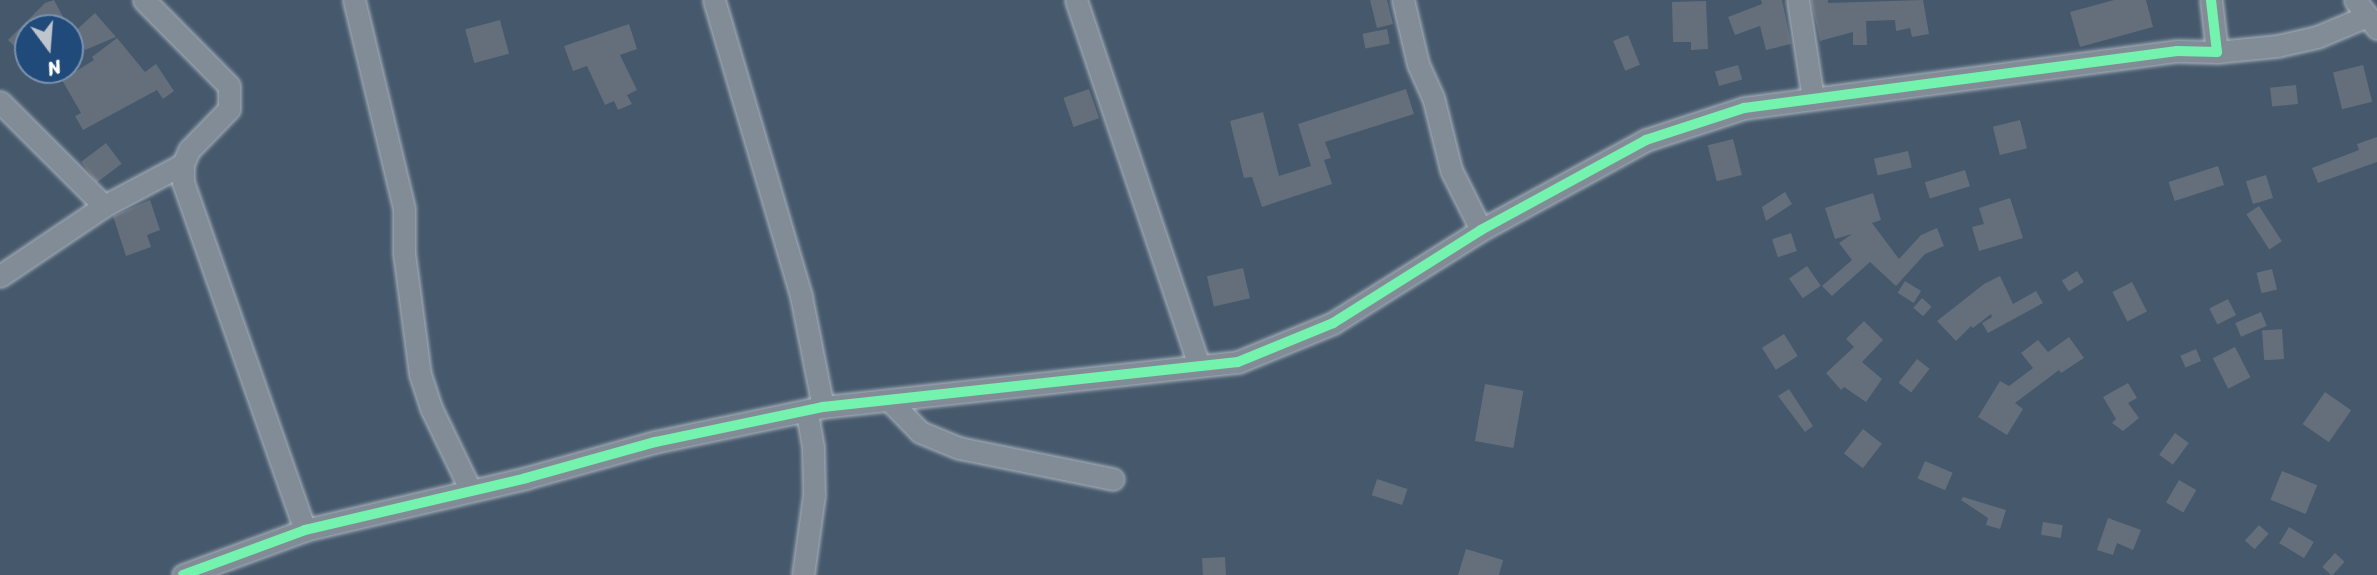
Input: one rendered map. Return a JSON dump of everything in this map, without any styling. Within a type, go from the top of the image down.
[{"type":"street","points":[[144,0],[229,86],[229,109],[189,150],[183,164],[183,182],[305,530]]},
{"type":"street","points":[[354,0],[404,208],[404,253],[420,374],[431,408],[470,489]]},
{"type":"street","points":[[714,0],[801,296],[815,409],[814,495],[803,575]]},
{"type":"street","points":[[1076,0],[1199,366]]},
{"type":"street","points":[[1403,0],[1418,64],[1433,97],[1451,170],[1481,230]]},
{"type":"street","points":[[1798,0],[1813,99]]},
{"type":"street","points":[[2211,0],[2217,52]]},
{"type":"street","points":[[183,575],[224,566],[305,530],[470,489],[526,478],[655,442],[815,409],[1238,362],[1333,323],[1481,230],[1646,140],[1744,108],[2177,51],[2217,52],[2277,46],[2317,37],[2366,15]]},
{"type":"street","points":[[0,102],[104,206]]},
{"type":"street","points":[[0,276],[104,206],[183,164]]},
{"type":"street","points":[[889,400],[920,432],[959,448],[1113,479]]},
{"type":"building","points":[[54,0],[62,14],[34,14],[45,3]]},
{"type":"building","points":[[1370,0],[1387,0],[1393,24],[1377,28]]},
{"type":"building","points":[[1761,0],[1782,0],[1791,44],[1766,50],[1760,26],[1735,35],[1728,17],[1762,4]]},
{"type":"building","points":[[1811,0],[1828,0],[1828,3],[1923,0],[1929,34],[1912,37],[1910,28],[1896,31],[1895,20],[1866,21],[1867,45],[1853,45],[1853,32],[1820,41]]},
{"type":"building","points":[[2114,0],[2146,0],[2153,27],[2080,47],[2070,12]]},
{"type":"building","points":[[1706,1],[1708,49],[1691,50],[1691,42],[1673,42],[1672,2]]},
{"type":"building","points":[[95,13],[116,37],[85,50],[84,23]]},
{"type":"building","points":[[500,20],[509,54],[474,63],[465,29]]},
{"type":"building","points":[[629,24],[637,49],[620,55],[637,90],[627,95],[632,104],[618,110],[614,101],[605,105],[587,66],[573,71],[564,46]]},
{"type":"building","points":[[1387,29],[1390,44],[1365,48],[1362,34]]},
{"type":"building","points":[[14,34],[14,46],[8,40]]},
{"type":"building","points":[[1628,35],[1640,65],[1625,71],[1613,41]]},
{"type":"building","points":[[117,38],[145,72],[156,64],[174,91],[163,99],[157,90],[83,130],[75,116],[81,113],[64,84],[84,84],[84,66],[94,60],[92,57]]},
{"type":"building","points":[[1738,65],[1742,79],[1719,86],[1715,72]]},
{"type":"building","points":[[2363,65],[2372,102],[2342,109],[2333,72]]},
{"type":"building","points":[[2296,85],[2298,104],[2272,107],[2270,88]]},
{"type":"building","points":[[1089,89],[1099,118],[1074,127],[1063,98]]},
{"type":"building","points":[[1406,89],[1414,114],[1325,142],[1331,158],[1324,160],[1332,184],[1262,207],[1252,177],[1244,178],[1230,121],[1263,112],[1279,176],[1311,166],[1298,124]]},
{"type":"building","points":[[2020,120],[2027,148],[2000,155],[1993,127]]},
{"type":"building","points":[[2377,137],[2377,162],[2318,183],[2312,168],[2359,150],[2357,144]]},
{"type":"building","points":[[1733,139],[1742,175],[1717,181],[1708,145]]},
{"type":"building","points":[[106,143],[122,164],[97,182],[81,162]]},
{"type":"building","points":[[1908,151],[1912,168],[1878,175],[1874,159]]},
{"type":"building","points":[[2218,166],[2224,185],[2175,201],[2169,182]]},
{"type":"building","points":[[1965,170],[1970,186],[1930,199],[1925,182]]},
{"type":"building","points":[[2266,175],[2273,198],[2253,204],[2246,181]]},
{"type":"building","points":[[1785,192],[1792,204],[1766,221],[1762,207]]},
{"type":"building","points":[[1873,193],[1881,220],[1872,223],[1899,259],[1921,235],[1937,228],[1944,246],[1925,254],[1896,286],[1870,262],[1832,296],[1822,286],[1852,260],[1839,243],[1852,234],[1835,239],[1825,208]]},
{"type":"building","points":[[2010,198],[2023,238],[1979,251],[1972,227],[1984,224],[1979,208]]},
{"type":"building","points":[[150,200],[160,230],[147,235],[151,247],[126,256],[113,216]]},
{"type":"building","points":[[2259,206],[2282,241],[2269,249],[2246,214]]},
{"type":"building","points":[[1791,233],[1797,251],[1778,257],[1772,239]]},
{"type":"building","points":[[1807,266],[1821,286],[1803,298],[1789,279]]},
{"type":"building","points":[[1243,268],[1250,298],[1214,307],[1207,276]]},
{"type":"building","points":[[2272,269],[2277,289],[2262,293],[2256,273]]},
{"type":"building","points":[[2077,271],[2084,282],[2069,292],[2062,281]]},
{"type":"building","points":[[2000,276],[2013,304],[2036,291],[2043,303],[1988,333],[1982,323],[1992,317],[1991,314],[1973,328],[1971,326],[1956,341],[1937,321],[1984,284]]},
{"type":"building","points":[[1905,281],[1921,291],[1914,303],[1898,293]]},
{"type":"building","points":[[2132,282],[2147,311],[2127,321],[2112,292]]},
{"type":"building","points":[[1922,298],[1932,307],[1923,316],[1913,308]]},
{"type":"building","points":[[2228,299],[2236,315],[2217,325],[2209,309]]},
{"type":"building","points":[[2261,312],[2267,326],[2241,337],[2235,323]]},
{"type":"building","points":[[1864,321],[1883,340],[1862,362],[1882,379],[1866,402],[1844,387],[1841,390],[1826,373],[1854,347],[1846,339]]},
{"type":"building","points":[[2282,329],[2284,359],[2264,360],[2262,330]]},
{"type":"building","points":[[1784,334],[1798,356],[1776,370],[1762,348]]},
{"type":"building","points":[[2069,337],[2084,358],[2061,373],[2059,370],[2015,403],[2023,409],[2007,435],[1978,417],[2000,381],[2009,386],[2033,368],[2021,353],[2038,340],[2048,352]]},
{"type":"building","points":[[2235,347],[2250,377],[2228,389],[2213,358]]},
{"type":"building","points":[[2196,349],[2201,361],[2185,368],[2180,356]]},
{"type":"building","points":[[1917,359],[1930,369],[1911,392],[1899,383]]},
{"type":"building","points":[[2128,383],[2137,398],[2128,403],[2139,418],[2123,431],[2112,423],[2116,419],[2103,397]]},
{"type":"building","points":[[1485,384],[1523,391],[1513,448],[1475,441]]},
{"type":"building","points":[[1789,389],[1813,426],[1805,432],[1778,396]]},
{"type":"building","points":[[2325,392],[2351,410],[2329,442],[2303,424]]},
{"type":"building","points":[[1863,429],[1882,444],[1863,468],[1844,453]]},
{"type":"building","points":[[2175,433],[2189,443],[2173,465],[2159,455]]},
{"type":"building","points":[[1925,461],[1953,473],[1945,490],[1918,478]]},
{"type":"building","points":[[2282,471],[2317,485],[2306,514],[2270,500]]},
{"type":"building","points":[[1377,479],[1407,489],[1402,505],[1372,495]]},
{"type":"building","points":[[2179,480],[2196,490],[2183,513],[2166,503]]},
{"type":"building","points":[[1963,497],[2006,510],[2000,529],[1986,525],[1988,518],[1961,500]]},
{"type":"building","points":[[2108,518],[2141,530],[2133,550],[2117,543],[2113,555],[2097,550]]},
{"type":"building","points":[[2043,522],[2063,525],[2061,538],[2041,535]]},
{"type":"building","points":[[2259,525],[2269,534],[2255,549],[2245,541]]},
{"type":"building","points":[[2289,527],[2314,542],[2304,558],[2279,543]]},
{"type":"building","points":[[1466,549],[1503,560],[1499,575],[1458,575]]},
{"type":"building","points":[[2335,553],[2345,562],[2333,575],[2322,567]]},
{"type":"building","points":[[1225,557],[1226,575],[1203,575],[1202,558]]},
{"type":"cycle path","points":[[183,575],[305,530],[526,478],[655,442],[823,407],[1238,362],[1333,323],[1481,230],[1646,140],[1744,108],[2177,51],[2217,52],[2211,0]]}]
